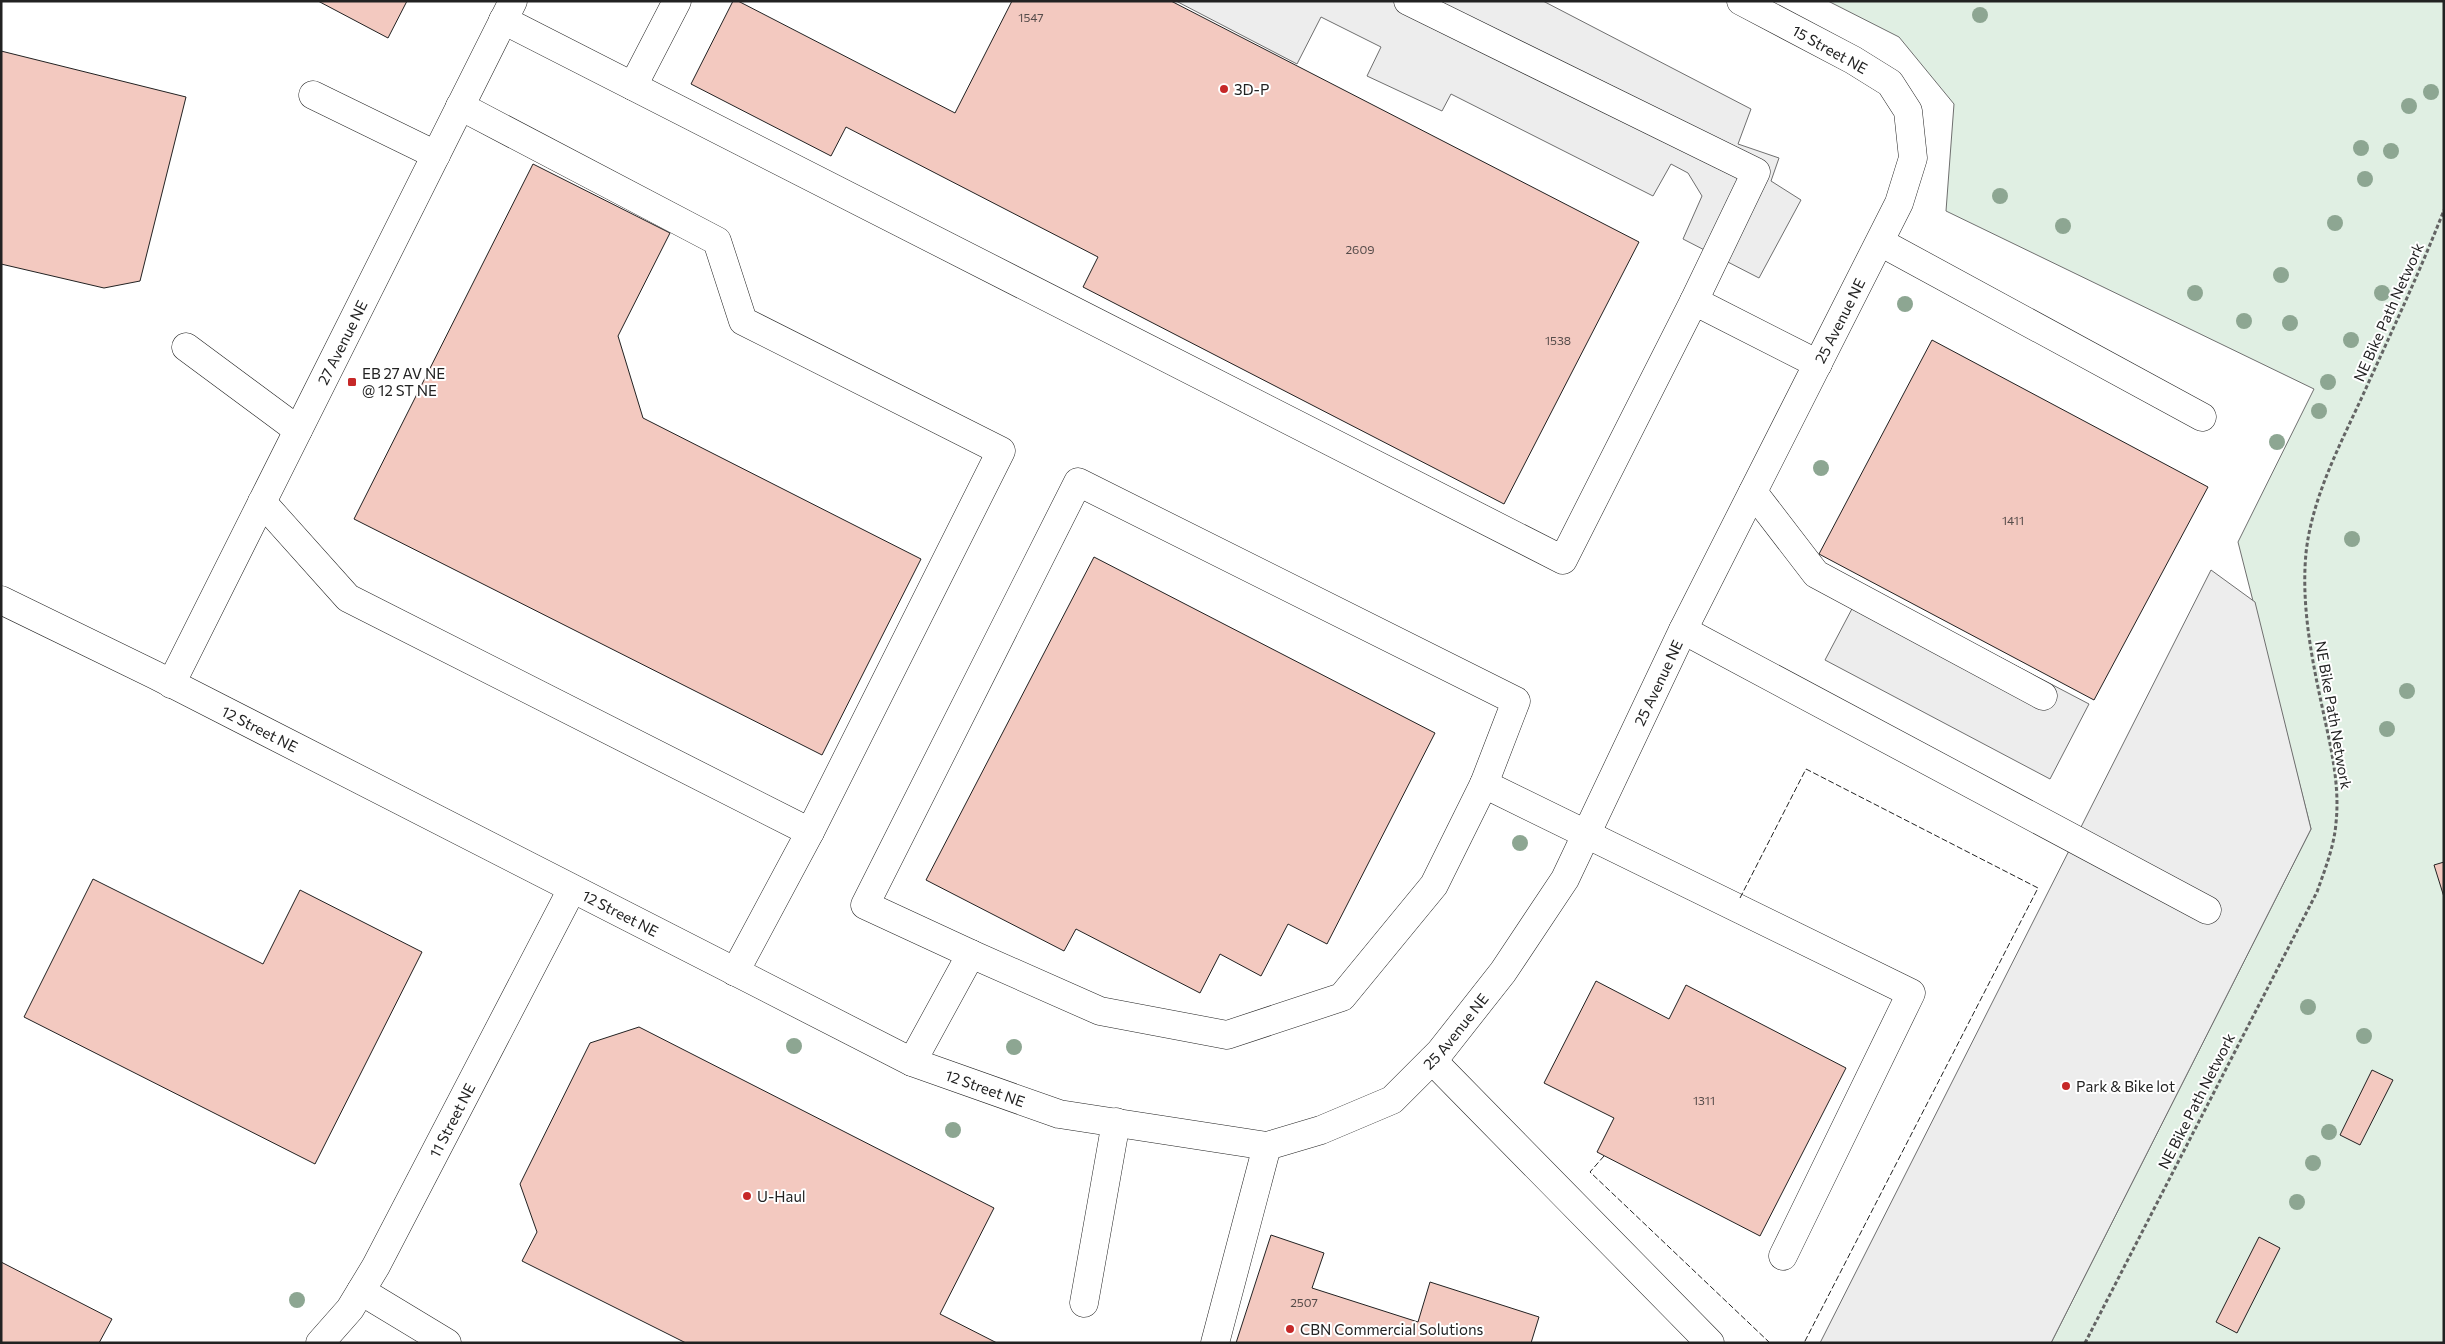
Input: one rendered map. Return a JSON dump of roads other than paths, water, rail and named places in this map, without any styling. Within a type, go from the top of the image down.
[{"type":"street","points":[[633,86],[677,1]]},
{"type":"street","points":[[508,11],[633,86],[1563,560],[1694,301],[1756,172],[1408,1]]},
{"type":"street","name":"15 Street NE","points":[[1741,1],[1853,60],[1890,83],[1908,111]]},
{"type":"street","name":"27 Avenue NE","points":[[171,684],[508,11]]},
{"type":"street","points":[[313,95],[436,155]]},
{"type":"street","points":[[460,106],[717,241],[743,321],[1001,451],[810,832],[735,972]]},
{"type":"street","name":"25 Avenue NE","points":[[1267,1146],[1322,1130],[1392,1100],[1432,1060],[1503,972],[1565,879],[1683,630],[1899,203],[1913,158],[1908,111]]},
{"type":"street","points":[[1880,242],[2202,417]]},
{"type":"street","points":[[1694,301],[1818,364]]},
{"type":"street","points":[[186,347],[298,430]]},
{"type":"street","points":[[1078,482],[1516,701],[1484,784],[1434,885],[1342,997],[1227,1036],[1100,1011],[971,954],[865,905],[1078,482]]},
{"type":"street","points":[[1753,492],[1816,574],[2043,696]]},
{"type":"street","points":[[262,502],[348,598],[810,832]]},
{"type":"street","name":"12 Street NE","points":[[1,600],[171,684],[912,1062],[1059,1114],[1267,1146]]},
{"type":"street","points":[[1683,630],[2206,910]]},
{"type":"street","points":[[1484,784],[1911,992],[1783,1256]]},
{"type":"street","name":"11 Street NE","points":[[320,1343],[350,1309],[362,1291],[572,889]]},
{"type":"street","points":[[912,1062],[971,954]]},
{"type":"street","points":[[1432,1060],[1710,1343]]},
{"type":"street","points":[[1084,1303],[1116,1122]]},
{"type":"street","points":[[1215,1343],[1267,1146]]},
{"type":"street","points":[[362,1291],[447,1343]]},
{"type":"place","name":"3D-P","points":[[1224,89]]},
{"type":"place","name":"EB 27 AV NE @ 12 ST NE","points":[[352,382]]},
{"type":"place","name":"Park & Bike lot","points":[[2066,1086]]},
{"type":"place","name":"U-Haul","points":[[747,1196]]},
{"type":"place","name":"CBN Commercial Solutions","points":[[1290,1329]]}]
